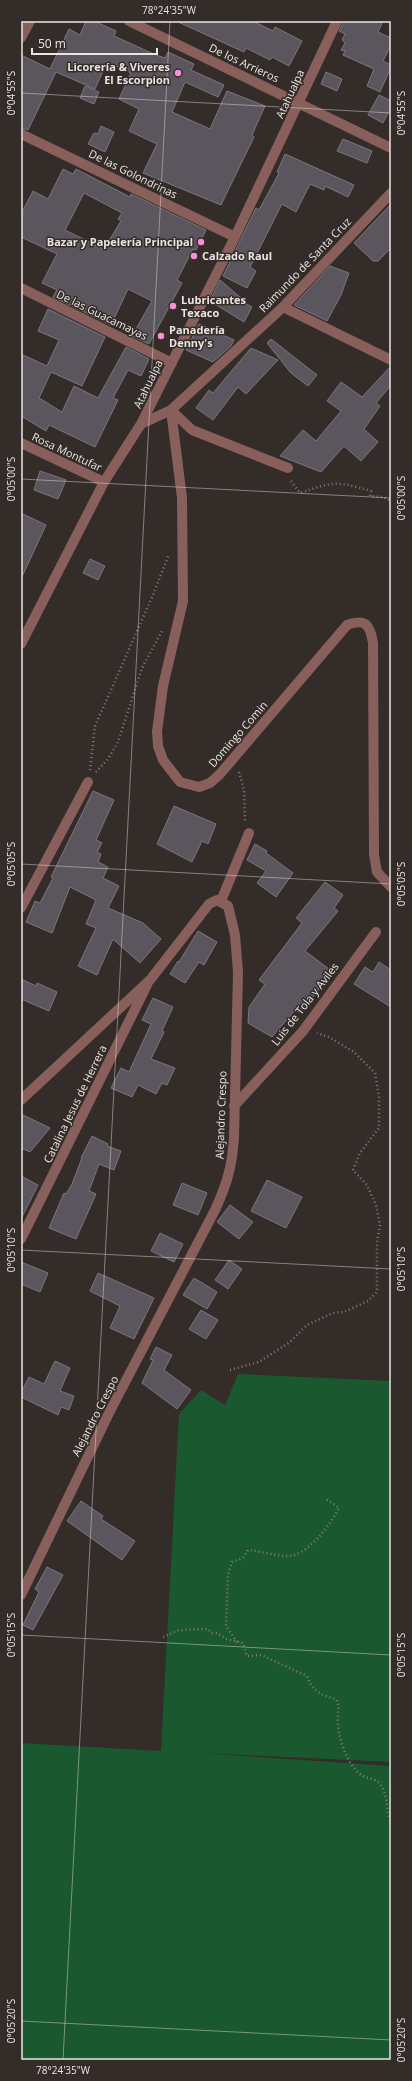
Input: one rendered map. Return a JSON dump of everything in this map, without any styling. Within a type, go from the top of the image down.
[{"type":"street","points":[[21,38],[30,21]]},
{"type":"street","name":"De los Arrieros","points":[[128,21],[299,102],[391,148]]},
{"type":"street","name":"Atahualpa","points":[[21,644],[104,482],[142,424],[235,237],[337,21]]},
{"type":"street","name":"De las Golondrinas","points":[[21,134],[235,237]]},
{"type":"street","name":"Raimundo de Santa Cruz","points":[[142,424],[171,410],[284,307],[391,193]]},
{"type":"street","name":"De las Guacamayas","points":[[21,288],[172,363]]},
{"type":"street","points":[[284,307],[391,360]]},
{"type":"street","points":[[171,410],[192,430],[288,468]]},
{"type":"street","name":"Domingo Comin","points":[[171,410],[182,498],[183,601],[163,686],[157,732],[159,753],[170,772],[180,782],[199,787],[210,783],[230,762],[347,625],[356,622],[364,622],[371,629],[373,643],[374,855],[377,872],[386,884],[391,887]]},
{"type":"street","name":"Rosa Montufar","points":[[21,444],[104,482]]},
{"type":"street","points":[[21,908],[88,782]]},
{"type":"street","points":[[21,1100],[150,980],[209,904],[214,901],[221,901],[249,833]]},
{"type":"street","name":"Alejandro Crespo","points":[[21,1595],[109,1413],[215,1210],[225,1187],[232,1163],[238,972],[230,912],[228,906],[221,901]]},
{"type":"street","name":"Luis de Tola y Aviles","points":[[234,1106],[302,1031],[376,932]]},
{"type":"street","name":"Catalina Jesus de Herrera","points":[[21,1239],[150,980]]},
{"type":"path","points":[[288,468],[291,481],[300,493],[334,482],[345,483],[371,491],[370,496],[383,497],[391,502]]},
{"type":"path","points":[[88,782],[95,726],[154,595],[167,558],[182,533]]},
{"type":"path","points":[[88,782],[108,759],[118,742],[142,668],[159,635],[181,610]]},
{"type":"path","points":[[230,762],[241,776],[244,790],[245,826],[249,833]]},
{"type":"path","points":[[230,1370],[259,1362],[290,1342],[308,1325],[333,1313],[344,1312],[368,1300],[377,1292],[378,1242],[380,1225],[376,1205],[367,1185],[353,1170],[360,1153],[379,1128],[379,1097],[376,1073],[354,1052],[329,1037],[317,1033],[302,1031]]},
{"type":"path","points":[[237,1642],[226,1626],[228,1574],[232,1562],[243,1558],[248,1550],[286,1556],[302,1553],[323,1532],[339,1508],[326,1499]]},
{"type":"path","points":[[163,1637],[179,1630],[208,1629],[212,1634],[217,1633],[226,1640],[243,1643],[247,1656],[261,1655],[283,1666],[297,1670],[307,1676],[309,1684],[318,1693],[336,1699],[339,1707],[337,1714],[340,1741],[350,1763],[361,1775],[378,1782],[386,1795],[386,1808],[390,1820]]},
{"type":"green space","points":[[238,1374],[391,1381],[391,1762],[198,1753],[391,1766],[391,2060],[21,2060],[21,1743],[161,1751],[179,1414],[201,1390],[225,1405]]},
{"type":"building","points":[[86,21],[94,21],[116,31],[114,36],[156,55],[165,58],[168,52],[194,64],[191,70],[224,85],[218,97],[185,82],[172,112],[210,129],[227,91],[265,106],[252,135],[254,137],[221,205],[143,173],[157,144],[129,131],[139,109],[119,99],[131,73],[107,62],[95,89],[56,72],[28,130],[21,128],[21,55],[50,69],[69,29],[80,35]]},
{"type":"building","points":[[176,21],[253,21],[273,31],[275,27],[302,41],[289,66],[272,57],[270,60],[246,48],[244,52]]},
{"type":"building","points":[[344,21],[383,21],[378,32],[391,38],[391,45],[383,61],[391,65],[391,67],[380,92],[367,86],[374,69],[343,55],[345,51],[341,50],[345,43],[342,40],[345,34],[339,31]]},
{"type":"building","points":[[326,72],[342,79],[337,91],[321,84]]},
{"type":"building","points":[[85,86],[99,92],[94,104],[80,98]]},
{"type":"building","points":[[379,95],[391,101],[391,107],[383,123],[368,115]]},
{"type":"building","points":[[101,126],[114,132],[105,152],[88,144],[94,133],[98,134]]},
{"type":"building","points":[[343,139],[372,151],[367,163],[337,151]]},
{"type":"building","points":[[285,154],[354,185],[348,197],[325,186],[324,190],[310,184],[296,212],[282,204],[250,267],[256,271],[247,288],[223,276],[256,208],[259,210],[279,173],[277,172]]},
{"type":"building","points":[[63,169],[73,174],[76,169],[130,197],[131,194],[206,230],[196,250],[193,249],[177,280],[182,283],[149,344],[132,336],[152,301],[128,289],[111,325],[53,297],[57,290],[42,283],[57,254],[21,237],[21,214],[33,191],[48,199]],"holes":[[[84,193],[122,213],[118,219],[121,221],[104,249],[65,230]]]},
{"type":"building","points":[[391,204],[391,248],[378,261],[373,261],[354,243]]},
{"type":"building","points":[[330,266],[349,273],[341,295],[327,321],[294,305]]},
{"type":"building","points":[[220,280],[241,298],[240,300],[252,307],[244,322],[210,301]]},
{"type":"building","points":[[48,309],[105,337],[82,386],[51,372],[39,398],[62,412],[74,386],[98,398],[126,347],[149,359],[141,376],[128,370],[113,398],[118,400],[95,447],[49,425],[46,431],[21,416],[21,354],[47,366],[59,340],[38,331]]},
{"type":"building","points":[[199,324],[234,340],[231,346],[213,362],[186,350]]},
{"type":"building","points":[[271,339],[317,375],[308,386],[291,373],[267,343]]},
{"type":"building","points":[[251,348],[278,360],[246,394],[238,387],[213,420],[196,408],[209,390],[213,393]]},
{"type":"building","points":[[391,366],[391,385],[376,403],[380,406],[364,429],[378,442],[361,461],[344,446],[321,472],[280,456],[303,430],[316,441],[341,411],[327,401],[341,382],[362,397]]},
{"type":"building","points":[[40,471],[66,480],[58,499],[34,490]]},
{"type":"building","points":[[21,513],[46,525],[21,579]]},
{"type":"building","points":[[90,559],[105,566],[98,580],[83,573]]},
{"type":"building","points":[[93,791],[114,800],[96,840],[102,843],[97,852],[101,854],[98,862],[108,867],[103,878],[119,886],[108,908],[143,923],[161,939],[140,963],[113,939],[97,975],[78,966],[96,928],[86,924],[96,900],[70,887],[52,933],[26,922],[35,901],[40,903],[53,878],[51,877]]},
{"type":"building","points":[[174,806],[216,824],[208,844],[202,841],[192,862],[157,844]]},
{"type":"building","points":[[255,844],[267,851],[266,853],[293,873],[276,897],[257,883],[266,871],[247,860]]},
{"type":"building","points":[[325,882],[343,895],[334,908],[338,911],[305,951],[333,972],[300,1013],[295,1010],[272,1037],[248,1023],[249,1007],[265,984],[259,980],[302,923],[296,918]]},
{"type":"building","points":[[198,931],[217,942],[204,965],[199,962],[185,983],[170,974]]},
{"type":"building","points":[[379,962],[391,970],[391,1007],[354,984],[365,967],[373,972]]},
{"type":"building","points":[[21,979],[36,986],[37,983],[57,992],[49,1011],[21,999]]},
{"type":"building","points":[[153,998],[173,1007],[162,1031],[164,1032],[151,1059],[175,1068],[167,1085],[162,1083],[156,1094],[138,1085],[132,1097],[111,1088],[121,1068],[129,1072],[151,1024],[142,1020]]},
{"type":"building","points":[[21,1114],[50,1128],[30,1152],[21,1148]]},
{"type":"building","points":[[92,1136],[108,1144],[107,1146],[121,1151],[114,1170],[99,1164],[89,1191],[96,1194],[76,1239],[49,1228],[64,1193],[66,1194],[72,1184],[81,1158]]},
{"type":"building","points":[[21,1176],[38,1185],[21,1219]]},
{"type":"building","points":[[267,1180],[302,1197],[286,1228],[251,1211]]},
{"type":"building","points":[[182,1183],[207,1193],[198,1215],[173,1205]]},
{"type":"building","points":[[230,1205],[253,1222],[239,1239],[217,1222]]},
{"type":"building","points":[[160,1233],[183,1244],[174,1262],[151,1251]]},
{"type":"building","points":[[229,1260],[242,1269],[228,1289],[215,1280]]},
{"type":"building","points":[[21,1262],[48,1273],[40,1292],[21,1284]]},
{"type":"building","points":[[98,1273],[154,1298],[134,1339],[110,1328],[120,1306],[90,1291]]},
{"type":"building","points":[[194,1278],[217,1292],[207,1309],[183,1295]]},
{"type":"building","points":[[201,1310],[218,1320],[206,1339],[189,1329]]},
{"type":"building","points":[[156,1347],[172,1355],[164,1370],[191,1390],[177,1409],[142,1383],[153,1360],[150,1359]]},
{"type":"building","points":[[55,1361],[70,1368],[60,1391],[74,1396],[69,1410],[61,1407],[58,1415],[21,1397],[21,1393],[29,1377],[44,1384]]},
{"type":"building","points":[[81,1501],[103,1516],[101,1519],[135,1541],[122,1560],[67,1521]]},
{"type":"building","points":[[47,1567],[63,1575],[33,1630],[23,1625],[39,1592],[35,1589]]},
{"type":"place","name":"Licorería & Viveres El Escorpion","points":[[178,73]]},
{"type":"place","name":"Bazar y Papelería Principal","points":[[201,242]]},
{"type":"place","name":"Calzado Raul","points":[[194,256]]},
{"type":"place","name":"Lubricantes Texaco","points":[[173,306]]},
{"type":"place","name":"Panadería Denny's","points":[[161,336]]}]
